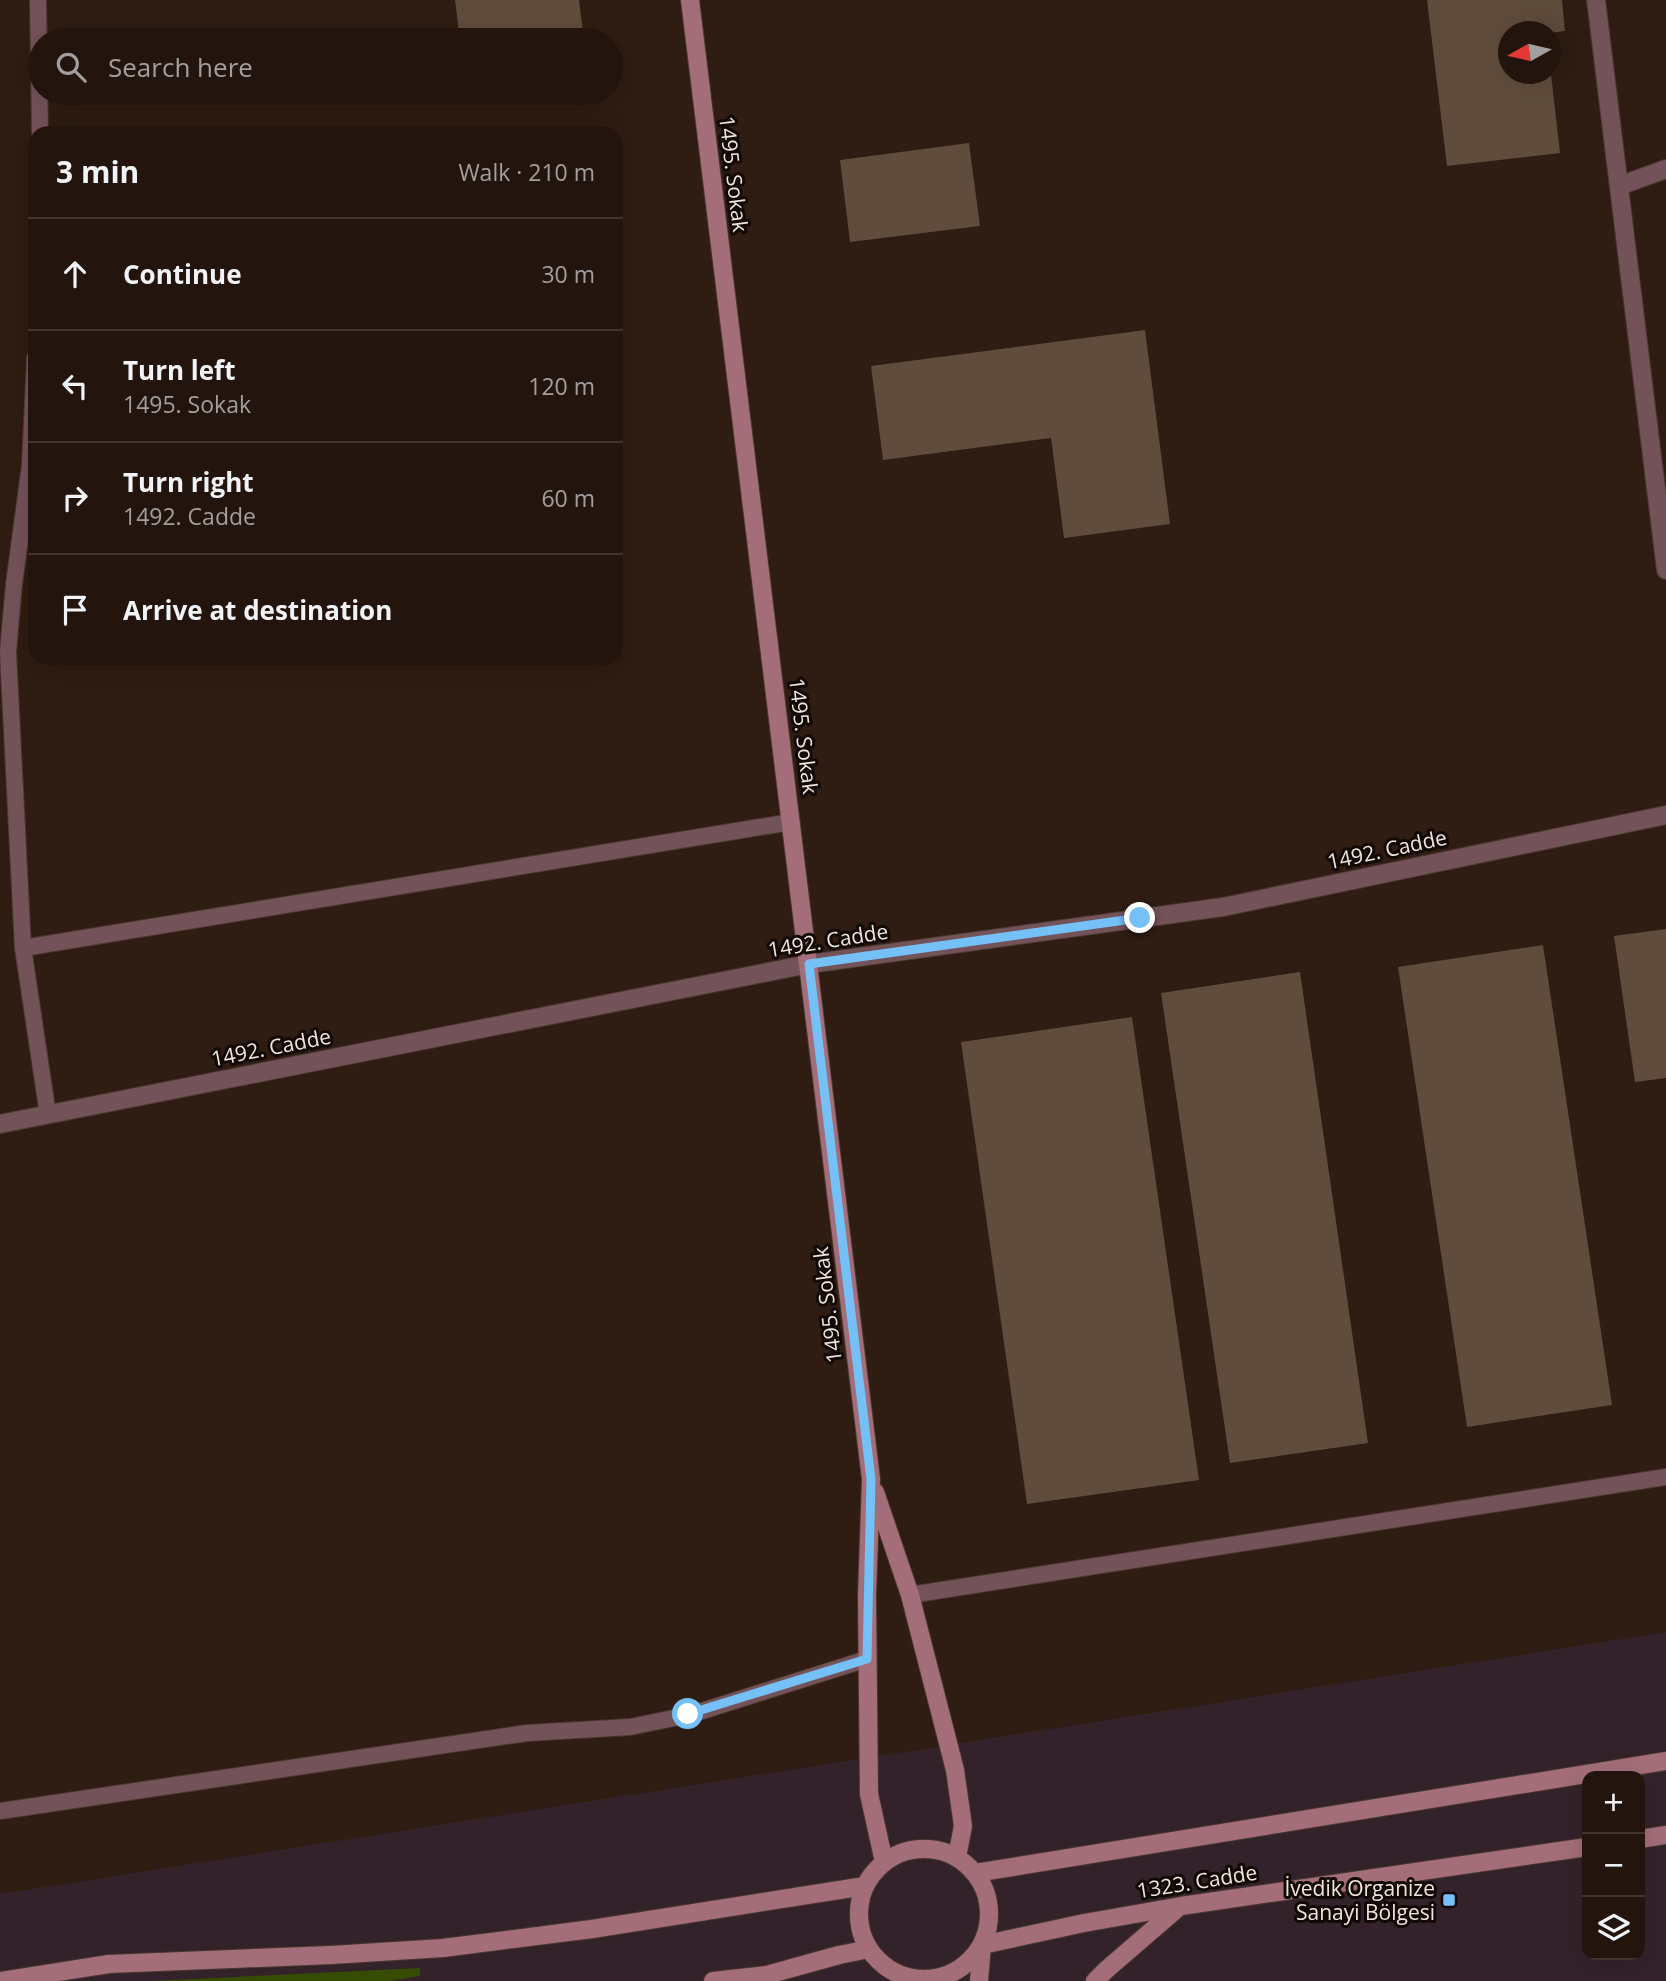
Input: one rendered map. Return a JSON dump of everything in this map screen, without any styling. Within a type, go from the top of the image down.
[{"type":"main road","name":"1495. Sokak","points":[[690,0],[871,1479],[867,1659],[869,1794],[884,1862]]},
{"type":"main road","name":"1495. Sokak","points":[[871,1479],[910,1595],[955,1770],[963,1826],[957,1857]]},
{"type":"main road","points":[[975,1873],[1666,1761]]},
{"type":"main road","points":[[1645,1838],[1666,1835]]},
{"type":"main road","name":"1323. Cadde","points":[[982,1945],[1181,1906],[1582,1848]]},
{"type":"main road","points":[[979,1981],[982,1945],[990,1921],[987,1895],[975,1873],[957,1857],[935,1849],[911,1850],[897,1854],[884,1862],[865,1886],[859,1907],[860,1929],[869,1949],[884,1966],[904,1979],[935,1979],[950,1975],[963,1968],[982,1945]]},
{"type":"main road","points":[[0,1981],[443,1948],[592,1929],[865,1886]]},
{"type":"main road","points":[[1096,1981],[1181,1906]]},
{"type":"main road","points":[[713,1981],[767,1975],[869,1949]]},
{"type":"main road","points":[[767,1975],[786,1981]]},
{"type":"street","points":[[1596,0],[1666,570]]},
{"type":"street","points":[[1619,186],[1666,169]]},
{"type":"street","name":"1492. Cadde","points":[[0,1124],[809,964],[1223,906],[1666,815]]},
{"type":"lane","points":[[38,0],[38,28]]},
{"type":"lane","points":[[40,105],[40,126]]},
{"type":"lane","points":[[28,480],[8,652],[23,948],[48,1115]]},
{"type":"lane","points":[[23,948],[791,822]]},
{"type":"lane","points":[[910,1595],[1666,1477]]},
{"type":"lane","points":[[0,1811],[527,1733],[630,1727],[702,1711],[867,1659]]},
{"type":"shaded area","name":"İvedik Organize Sanayi Bölgesi","points":[[1666,1632],[1666,1981],[0,1981],[0,1894]]},
{"type":"green space","points":[[420,1968],[420,1976],[389,1981],[152,1981]]},
{"type":"building","points":[[455,0],[579,0],[582,28],[458,28]]},
{"type":"building","points":[[1427,0],[1562,0],[1565,31],[1561,32],[1561,21],[1498,21],[1498,84],[1552,84],[1560,153],[1447,166]]},
{"type":"building","points":[[969,143],[980,226],[850,242],[840,160]]},
{"type":"building","points":[[1145,330],[1170,524],[1064,538],[1051,438],[883,460],[871,366]]},
{"type":"building","points":[[1666,929],[1666,1078],[1635,1082],[1614,936]]},
{"type":"building","points":[[1543,945],[1612,1405],[1467,1427],[1398,967]]},
{"type":"building","points":[[1300,972],[1368,1443],[1230,1463],[1161,993]]},
{"type":"building","points":[[1132,1017],[1199,1480],[1027,1504],[961,1042]]},
{"type":"place","name":"İvedik Organize Sanayi Bölgesi","points":[[1449,1900]]},
{"type":"route","points":[[688,1714],[867,1659],[871,1479],[809,964],[1140,918]]}]
